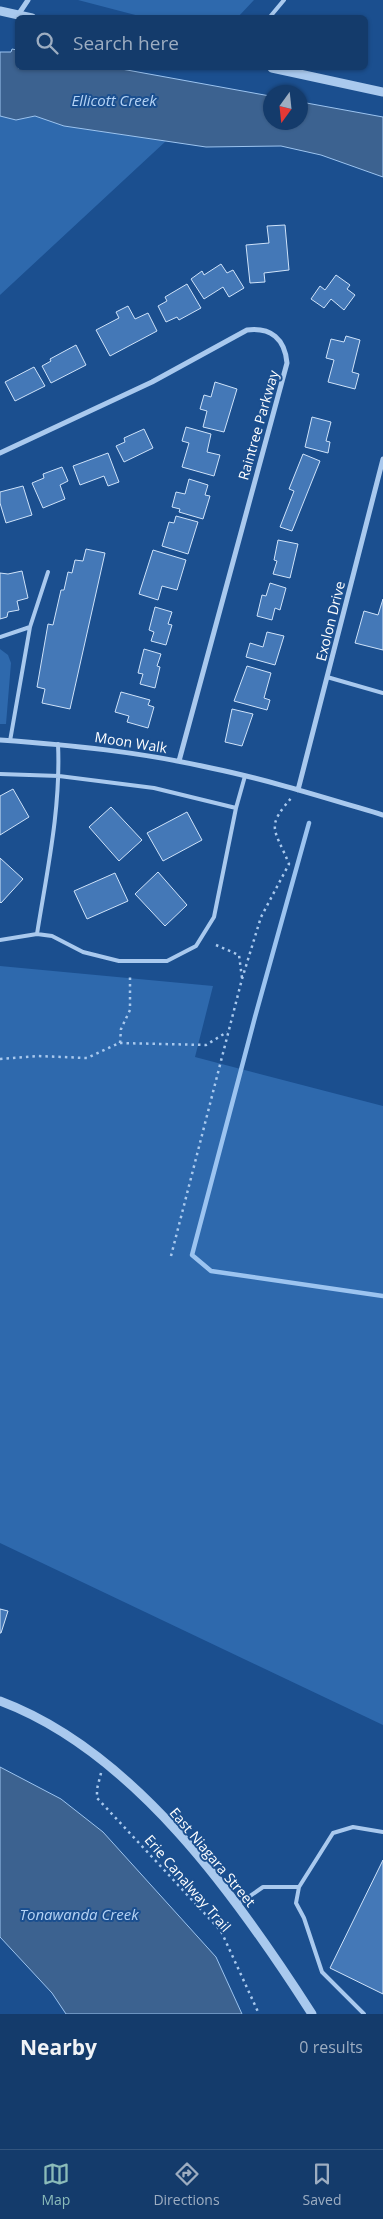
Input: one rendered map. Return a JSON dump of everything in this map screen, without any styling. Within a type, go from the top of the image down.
[{"type":"street","points":[[0,11],[18,15],[28,0]]},
{"type":"street","points":[[281,70],[383,92]]},
{"type":"street","name":"Raintree Parkway","points":[[0,452],[152,382],[247,330],[267,331],[282,343],[286,351],[287,363],[179,761]]},
{"type":"street","name":"Exolon Drive","points":[[298,790],[383,459]]},
{"type":"street","name":"Moon Walk","points":[[0,740],[58,744],[179,761],[257,779],[383,815]]},
{"type":"street","name":"East Niagara Street","points":[[0,1701],[27,1711],[71,1737],[105,1761],[133,1787],[187,1844],[237,1905],[312,2014]]},
{"type":"lane","points":[[272,15],[284,0]]},
{"type":"lane","points":[[10,741],[30,627],[48,572]]},
{"type":"lane","points":[[0,637],[30,627]]},
{"type":"lane","points":[[327,677],[383,694]]},
{"type":"lane","points":[[37,934],[60,776],[58,744]]},
{"type":"lane","points":[[0,774],[60,776],[154,788],[236,808]]},
{"type":"lane","points":[[0,940],[37,934],[52,936],[83,952],[119,961],[167,961],[196,946],[214,917],[236,808],[245,776]]},
{"type":"lane","points":[[364,2014],[322,1972],[304,1918],[296,1903],[299,1887],[333,1833],[352,1827],[383,1832]]},
{"type":"lane","points":[[237,1905],[263,1887],[299,1887]]},
{"type":"path","points":[[171,1256],[242,980],[261,917],[289,864],[274,825],[276,815],[298,790]]},
{"type":"path","points":[[216,944],[239,955],[242,980]]},
{"type":"path","points":[[120,1043],[121,1029],[130,1010],[130,974]]},
{"type":"path","points":[[0,1059],[38,1056],[87,1058],[120,1043],[206,1045],[228,1032]]},
{"type":"path","name":"Erie Canalway Trail","points":[[101,1773],[97,1798],[221,1931],[259,2014]]},
{"type":"shaded area","points":[[78,0],[254,0],[240,15],[135,15]]},
{"type":"shaded area","points":[[0,116],[16,120],[35,116],[64,126],[166,141],[0,295]]},
{"type":"shaded area","points":[[0,649],[8,655],[11,663],[6,724],[0,724]]},
{"type":"shaded area","points":[[0,966],[213,986],[195,1057],[383,1106],[383,1725],[0,1543]]},
{"type":"water","name":"Ellicott Creek","points":[[12,49],[15,50],[15,70],[127,70],[263,95],[263,130],[308,130],[308,103],[383,117],[383,177],[321,155],[281,146],[206,147],[64,126],[35,116],[16,120],[0,116],[0,52],[11,52]]},
{"type":"water","name":"Tonawanda Creek","points":[[0,1767],[61,1799],[103,1832],[216,1957],[242,2014],[66,2014],[52,1993],[0,1937]]},
{"type":"building","points":[[285,225],[289,270],[264,273],[265,282],[250,283],[246,245],[269,243],[267,226]]},
{"type":"building","points":[[221,264],[227,273],[233,270],[244,288],[229,297],[223,287],[204,299],[191,279],[202,271],[204,275]]},
{"type":"building","points":[[336,275],[350,285],[347,289],[355,295],[344,310],[331,299],[324,308],[311,299],[320,286],[325,290]]},
{"type":"building","points":[[187,284],[201,308],[179,320],[177,317],[166,322],[158,306],[167,301],[165,297]]},
{"type":"building","points":[[128,306],[135,319],[148,313],[157,331],[110,356],[96,330],[119,318],[116,312]]},
{"type":"building","points":[[346,336],[360,340],[352,372],[359,374],[355,389],[328,382],[334,360],[326,358],[331,339],[344,342]]},
{"type":"building","points":[[76,345],[86,365],[51,383],[42,366],[51,361],[50,359]]},
{"type":"building","points":[[34,367],[45,386],[15,401],[5,382]]},
{"type":"building","points":[[215,382],[237,389],[224,432],[203,427],[207,411],[200,409],[204,395],[211,397]]},
{"type":"building","points":[[312,417],[331,422],[326,441],[330,442],[328,453],[305,447]]},
{"type":"building","points":[[186,427],[211,434],[207,452],[220,455],[214,476],[182,467],[189,443],[182,441]]},
{"type":"building","points":[[144,429],[153,448],[124,462],[116,446],[125,442],[124,438]]},
{"type":"building","points":[[108,453],[119,482],[108,486],[104,476],[80,485],[73,466]]},
{"type":"building","points":[[303,454],[320,461],[292,531],[280,527],[294,491],[289,489]]},
{"type":"building","points":[[62,467],[68,481],[60,485],[65,499],[43,508],[32,483],[44,478],[43,474]]},
{"type":"building","points":[[189,479],[208,485],[205,495],[210,496],[203,519],[179,512],[180,509],[172,507],[176,492],[185,494]]},
{"type":"building","points":[[23,486],[32,515],[6,523],[0,503],[0,492]]},
{"type":"building","points":[[176,516],[198,522],[188,554],[162,546],[169,522],[174,523]]},
{"type":"building","points":[[278,540],[298,544],[290,578],[273,574],[277,561],[274,560]]},
{"type":"building","points":[[86,549],[105,553],[70,709],[42,703],[45,689],[37,687],[48,624],[53,625],[61,590],[64,590],[68,572],[72,573],[75,560],[83,561]]},
{"type":"building","points":[[153,550],[186,560],[177,590],[162,586],[158,600],[139,594]]},
{"type":"building","points":[[22,571],[28,598],[17,601],[19,610],[8,612],[7,617],[0,619],[0,573],[8,574]]},
{"type":"building","points":[[270,583],[286,588],[280,610],[275,608],[272,620],[257,616],[262,595],[266,596]]},
{"type":"building","points":[[383,599],[383,650],[355,643],[364,611],[378,615]]},
{"type":"building","points":[[155,607],[172,612],[168,624],[172,625],[166,645],[151,641],[154,632],[149,630]]},
{"type":"building","points":[[267,632],[284,636],[275,665],[246,657],[250,643],[263,647]]},
{"type":"building","points":[[144,649],[161,654],[157,666],[160,667],[155,688],[140,684],[143,674],[138,673]]},
{"type":"building","points":[[247,666],[271,673],[264,698],[270,700],[267,710],[234,701]]},
{"type":"building","points":[[121,692],[150,700],[148,705],[154,707],[148,728],[127,722],[129,716],[115,712]]},
{"type":"building","points":[[232,709],[253,714],[242,746],[225,742]]},
{"type":"building","points":[[13,789],[29,817],[0,835],[0,796]]},
{"type":"building","points":[[111,807],[142,840],[119,861],[89,827]]},
{"type":"building","points":[[187,812],[202,840],[163,861],[147,833]]},
{"type":"building","points":[[0,858],[23,879],[1,903],[0,902]]},
{"type":"building","points":[[158,872],[187,905],[165,926],[135,894]]},
{"type":"building","points":[[115,873],[128,901],[87,919],[74,891]]},
{"type":"building","points":[[0,1609],[8,1611],[1,1633],[0,1633]]},
{"type":"building","points":[[383,1860],[383,1994],[330,1968]]},
{"type":"waterway","points":[[309,823],[192,1255],[211,1271],[383,1296]]}]
